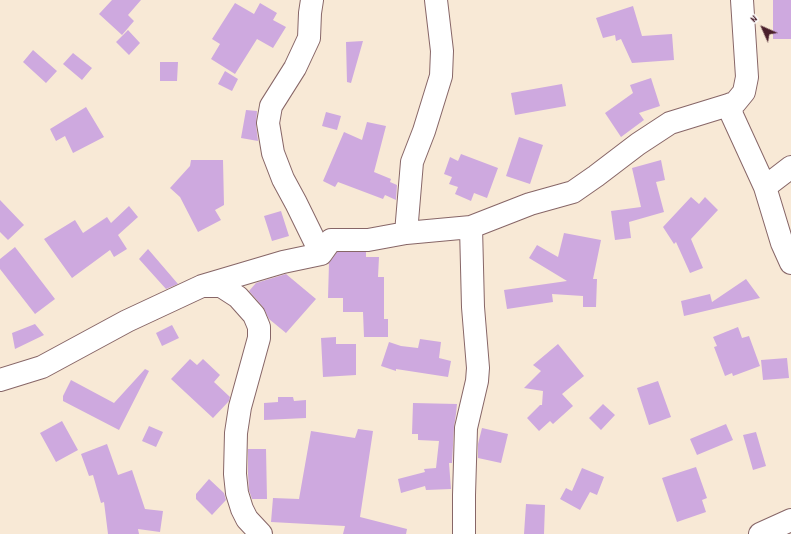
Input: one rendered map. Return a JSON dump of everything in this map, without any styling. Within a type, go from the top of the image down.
[{"type":"street","points":[[312,0],[309,38],[295,68],[271,106],[268,123],[273,153],[283,179],[320,254]]},
{"type":"street","points":[[406,234],[412,162],[424,131],[441,76],[442,51],[436,0]]},
{"type":"street","points":[[0,380],[42,367],[127,321],[202,286],[283,262],[320,254],[331,240],[368,240],[471,227],[530,204],[573,192],[638,144],[670,123],[735,103],[744,92],[747,77],[742,0]]},
{"type":"street","points":[[731,104],[732,115],[765,187],[782,243],[791,264]]},
{"type":"street","points":[[765,187],[791,167]]},
{"type":"street","points":[[464,534],[466,428],[478,368],[473,307],[471,227]]},
{"type":"street","points":[[202,286],[221,286],[238,297],[254,315],[259,327],[259,338],[240,407],[236,433],[235,474],[237,493],[242,509],[248,519],[262,534]]},
{"type":"street","points":[[760,534],[791,520]]},
{"type":"building","points":[[112,0],[141,0],[128,15],[134,21],[122,35],[99,14]]},
{"type":"building","points":[[773,0],[791,0],[791,39],[773,39]]},
{"type":"building","points":[[235,3],[254,14],[260,3],[277,13],[273,20],[286,27],[273,48],[257,39],[235,74],[211,59],[220,44],[212,39]]},
{"type":"building","points":[[633,6],[642,36],[672,34],[674,60],[632,63],[621,39],[616,41],[615,35],[603,38],[596,18]]},
{"type":"building","points":[[128,30],[140,43],[129,55],[116,42]]},
{"type":"building","points":[[363,41],[351,83],[347,82],[346,42]]},
{"type":"building","points":[[33,50],[57,71],[46,83],[23,62]]},
{"type":"building","points":[[73,53],[92,68],[82,80],[63,64]]},
{"type":"building","points":[[160,62],[178,62],[177,81],[160,81]]},
{"type":"building","points":[[225,71],[238,79],[232,91],[218,84]]},
{"type":"building","points":[[651,78],[660,106],[639,113],[644,120],[621,137],[605,113],[633,93],[630,85]]},
{"type":"building","points":[[562,84],[566,106],[515,115],[511,93]]},
{"type":"building","points":[[86,107],[104,137],[73,153],[65,136],[56,141],[50,129]]},
{"type":"building","points":[[246,110],[257,111],[256,125],[258,141],[241,138]]},
{"type":"building","points":[[326,112],[341,116],[337,130],[322,126]]},
{"type":"building","points":[[367,122],[386,126],[374,172],[391,179],[390,182],[397,185],[396,200],[385,195],[383,199],[338,182],[335,187],[323,181],[344,132],[362,140]]},
{"type":"building","points":[[519,137],[543,145],[530,184],[506,176]]},
{"type":"building","points":[[461,154],[498,168],[487,198],[474,193],[471,201],[455,194],[458,187],[449,184],[452,177],[444,174],[450,157],[458,161]]},
{"type":"building","points":[[191,160],[223,160],[224,205],[215,210],[221,220],[198,232],[180,197],[170,188],[190,166]]},
{"type":"building","points":[[661,160],[665,180],[656,182],[664,212],[629,222],[631,238],[615,240],[611,211],[641,207],[632,168]]},
{"type":"building","points":[[691,197],[699,204],[705,197],[718,210],[691,239],[703,268],[690,273],[676,242],[674,244],[663,227]]},
{"type":"building","points":[[0,200],[24,225],[8,240],[0,232]]},
{"type":"building","points":[[129,206],[138,217],[118,235],[127,249],[114,257],[110,250],[72,278],[44,239],[75,220],[83,233],[107,217],[111,223]]},
{"type":"building","points":[[281,211],[289,236],[272,241],[264,216]]},
{"type":"building","points":[[564,233],[601,240],[593,279],[597,279],[596,307],[583,307],[583,296],[552,294],[553,302],[507,309],[504,290],[567,281],[529,258],[537,245],[558,257]]},
{"type":"building","points":[[15,247],[55,299],[35,314],[0,269],[0,259]]},
{"type":"building","points":[[148,249],[178,284],[166,289],[139,259]]},
{"type":"building","points":[[337,252],[366,252],[366,257],[379,257],[378,277],[384,277],[384,319],[388,319],[388,337],[364,337],[363,312],[343,312],[343,298],[328,298],[329,263]]},
{"type":"building","points":[[286,274],[316,299],[286,333],[269,319],[263,307],[249,291],[256,283]]},
{"type":"building","points":[[746,279],[760,298],[684,316],[681,301],[710,294],[712,302]]},
{"type":"building","points":[[35,324],[44,335],[15,349],[12,333]]},
{"type":"building","points":[[172,325],[179,338],[162,346],[156,333]]},
{"type":"building","points":[[738,327],[742,338],[749,336],[760,366],[733,376],[732,373],[725,376],[714,347],[717,346],[713,337]]},
{"type":"building","points":[[336,337],[336,344],[356,344],[356,375],[323,377],[321,338]]},
{"type":"building","points":[[420,339],[441,342],[439,358],[451,361],[448,377],[396,369],[396,371],[381,366],[389,342],[401,346],[418,348]]},
{"type":"building","points":[[558,344],[584,376],[562,394],[573,406],[553,424],[550,421],[539,431],[527,418],[540,405],[542,405],[543,391],[524,388],[541,371],[533,365]]},
{"type":"building","points":[[787,358],[789,378],[763,380],[761,360]]},
{"type":"building","points":[[190,359],[197,365],[203,359],[220,375],[214,382],[230,397],[229,401],[213,418],[171,379]]},
{"type":"building","points":[[145,369],[149,371],[119,430],[63,401],[63,396],[71,380],[114,403]]},
{"type":"building","points":[[658,381],[671,417],[649,425],[637,388]]},
{"type":"building","points":[[278,397],[293,397],[294,401],[306,400],[306,418],[264,420],[264,403],[278,402]]},
{"type":"building","points":[[413,403],[457,404],[452,463],[449,463],[451,489],[426,490],[425,486],[401,493],[398,479],[425,472],[424,469],[436,468],[439,441],[418,440],[418,434],[412,434]]},
{"type":"building","points":[[603,404],[615,415],[601,430],[589,418]]},
{"type":"building","points":[[62,421],[78,450],[56,462],[40,433]]},
{"type":"building","points":[[726,424],[733,440],[697,455],[690,439]]},
{"type":"building","points":[[149,426],[163,432],[156,447],[142,441]]},
{"type":"building","points":[[482,428],[508,434],[501,463],[478,458],[478,444]]},
{"type":"building","points":[[358,429],[373,431],[360,517],[407,529],[406,534],[343,534],[345,526],[271,522],[273,498],[299,499],[311,431],[355,438]]},
{"type":"building","points":[[756,432],[766,466],[753,470],[743,435]]},
{"type":"building","points":[[107,444],[118,475],[132,470],[145,509],[163,511],[160,532],[138,529],[139,534],[108,534],[104,502],[101,503],[93,475],[89,476],[81,454]]},
{"type":"building","points":[[248,449],[266,449],[267,499],[252,499],[249,490]]},
{"type":"building","points":[[696,467],[707,498],[702,500],[706,512],[677,522],[662,478]]},
{"type":"building","points":[[582,468],[604,477],[597,495],[590,492],[580,510],[560,499],[566,488],[572,491]]},
{"type":"building","points":[[209,479],[224,493],[226,500],[212,515],[196,499],[196,494]]},
{"type":"building","points":[[526,504],[545,505],[544,534],[524,534]]}]
